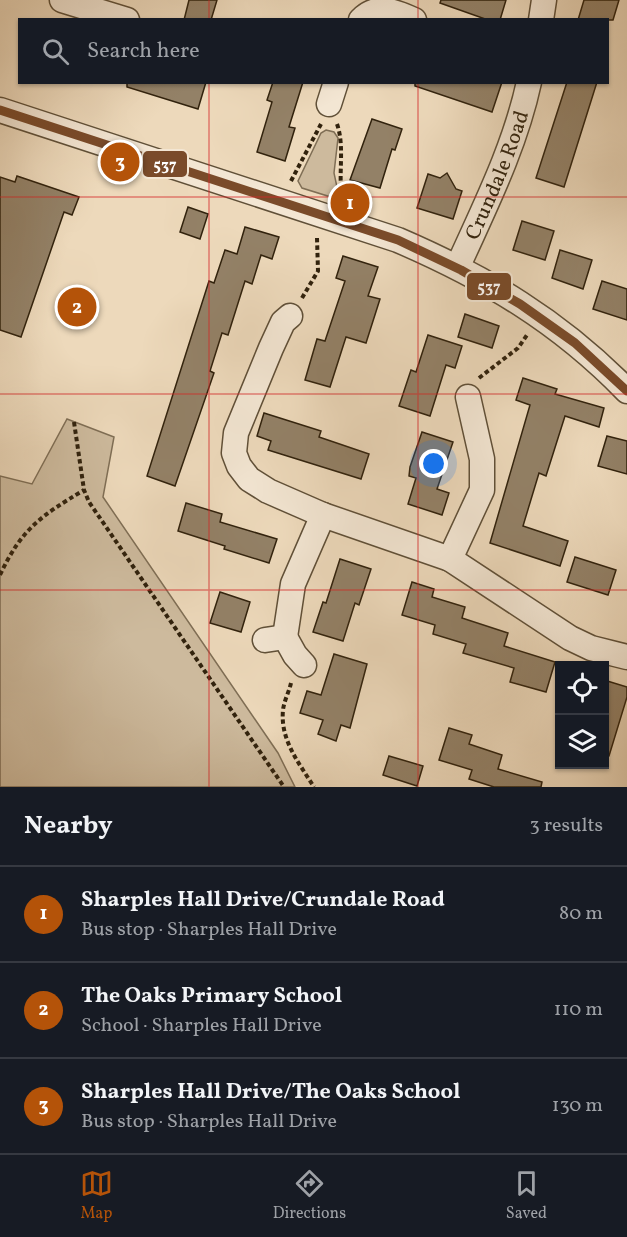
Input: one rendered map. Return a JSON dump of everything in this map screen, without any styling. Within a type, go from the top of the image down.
[{"type":"street","points":[[62,0],[120,18]]},
{"type":"street","points":[[128,18],[134,0]]},
{"type":"street","points":[[541,18],[544,0]]},
{"type":"street","points":[[364,18],[379,9],[393,10],[410,18]]},
{"type":"street","name":"Crundale Road","points":[[458,266],[506,158],[522,113],[529,84]]},
{"type":"street","points":[[0,110],[398,240],[458,266],[557,327],[627,391]]},
{"type":"street","points":[[277,323],[236,433],[234,453],[239,466],[249,478],[268,491],[323,514],[450,560],[570,638],[591,648],[627,657]]},
{"type":"street","points":[[450,560],[482,490],[482,459],[468,397]]},
{"type":"street","points":[[287,649],[293,584],[323,514]]},
{"type":"path","points":[[279,203],[314,141],[333,93]]},
{"type":"path","points":[[333,93],[341,138],[339,174],[346,224]]},
{"type":"path","points":[[277,323],[318,271],[316,214]]},
{"type":"path","points":[[468,397],[479,378],[518,348],[537,313]]},
{"type":"path","points":[[74,422],[84,490],[89,502],[284,787]]},
{"type":"path","points":[[0,575],[16,545],[32,524],[84,490]]},
{"type":"path","points":[[287,649],[290,688],[283,708],[283,726],[288,746],[314,787]]},
{"type":"shaded area","points":[[326,130],[334,132],[338,138],[334,173],[337,187],[331,197],[302,188],[298,181],[321,133]]},
{"type":"shaded area","points":[[67,419],[114,437],[103,497],[278,753],[295,787],[0,787],[0,476],[32,484]]},
{"type":"building","points":[[189,0],[217,0],[212,18],[184,18]]},
{"type":"building","points":[[441,0],[506,0],[501,18],[482,18],[440,3]]},
{"type":"building","points":[[584,0],[619,0],[613,20],[579,18]]},
{"type":"building","points":[[127,84],[205,84],[198,109],[127,87]]},
{"type":"building","points":[[272,84],[302,84],[289,127],[295,128],[285,161],[257,152],[272,102],[267,100]]},
{"type":"building","points":[[415,84],[501,84],[492,112],[415,86]]},
{"type":"building","points":[[566,84],[596,84],[564,187],[536,178]]},
{"type":"building","points":[[372,119],[402,129],[395,150],[392,149],[380,188],[350,180]]},
{"type":"building","points":[[447,173],[456,189],[462,191],[453,219],[417,208],[428,174],[440,178]]},
{"type":"building","points":[[17,176],[79,197],[72,215],[64,212],[21,337],[0,330],[0,177],[15,182]]},
{"type":"building","points":[[188,207],[208,214],[200,239],[180,232]]},
{"type":"building","points":[[522,221],[554,231],[545,260],[513,250]]},
{"type":"building","points":[[245,227],[279,237],[272,259],[261,255],[252,284],[245,281],[228,335],[222,333],[210,371],[214,373],[175,486],[147,476],[209,281],[214,283],[225,250],[237,254]]},
{"type":"building","points":[[560,250],[592,260],[583,289],[552,278]]},
{"type":"building","points":[[343,256],[378,267],[368,296],[380,299],[366,343],[346,337],[330,387],[305,380],[317,339],[325,341],[345,281],[336,278]]},
{"type":"building","points":[[602,281],[627,289],[627,320],[593,309]]},
{"type":"building","points":[[465,314],[499,326],[492,348],[458,337]]},
{"type":"building","points":[[428,335],[462,346],[455,368],[446,365],[430,416],[399,406],[411,370],[416,372]]},
{"type":"building","points":[[523,378],[557,389],[555,394],[604,408],[599,427],[565,416],[546,476],[539,473],[523,526],[568,541],[560,566],[490,543],[530,405],[516,400]]},
{"type":"building","points":[[264,413],[321,431],[319,437],[369,454],[361,479],[268,450],[271,441],[257,436]]},
{"type":"building","points":[[422,432],[453,442],[437,489],[449,493],[442,515],[408,504],[416,478],[409,476],[410,467]]},
{"type":"building","points":[[607,436],[627,441],[627,474],[598,466]]},
{"type":"building","points":[[186,503],[222,514],[220,522],[277,539],[269,563],[178,531]]},
{"type":"building","points":[[575,557],[616,570],[608,595],[567,582]]},
{"type":"building","points":[[340,559],[371,569],[359,605],[355,603],[343,641],[313,632],[323,602],[326,603]]},
{"type":"building","points":[[412,582],[434,589],[432,597],[465,607],[462,618],[508,633],[504,646],[555,662],[546,692],[510,682],[514,668],[463,653],[466,644],[433,634],[435,625],[402,615]]},
{"type":"building","points":[[220,592],[250,602],[241,632],[210,623]]},
{"type":"building","points":[[334,654],[367,664],[350,728],[341,725],[336,741],[318,734],[323,720],[300,713],[307,691],[321,695]]},
{"type":"building","points":[[609,682],[627,687],[627,697],[609,756]]},
{"type":"building","points":[[449,728],[472,735],[469,744],[502,755],[498,769],[542,782],[541,787],[494,787],[469,779],[472,770],[439,760]]},
{"type":"building","points":[[389,756],[423,766],[417,786],[383,775]]},
{"type":"transit line","name":"537","points":[[0,110],[398,240],[461,270],[520,304],[575,343],[627,391]]},
{"type":"place","name":"Sharples Hall Drive/The Oaks School","points":[[120,162]]},
{"type":"place","name":"Sharples Hall Drive/Crundale Road","points":[[350,203]]},
{"type":"place","name":"The Oaks Primary School","points":[[77,307]]}]
